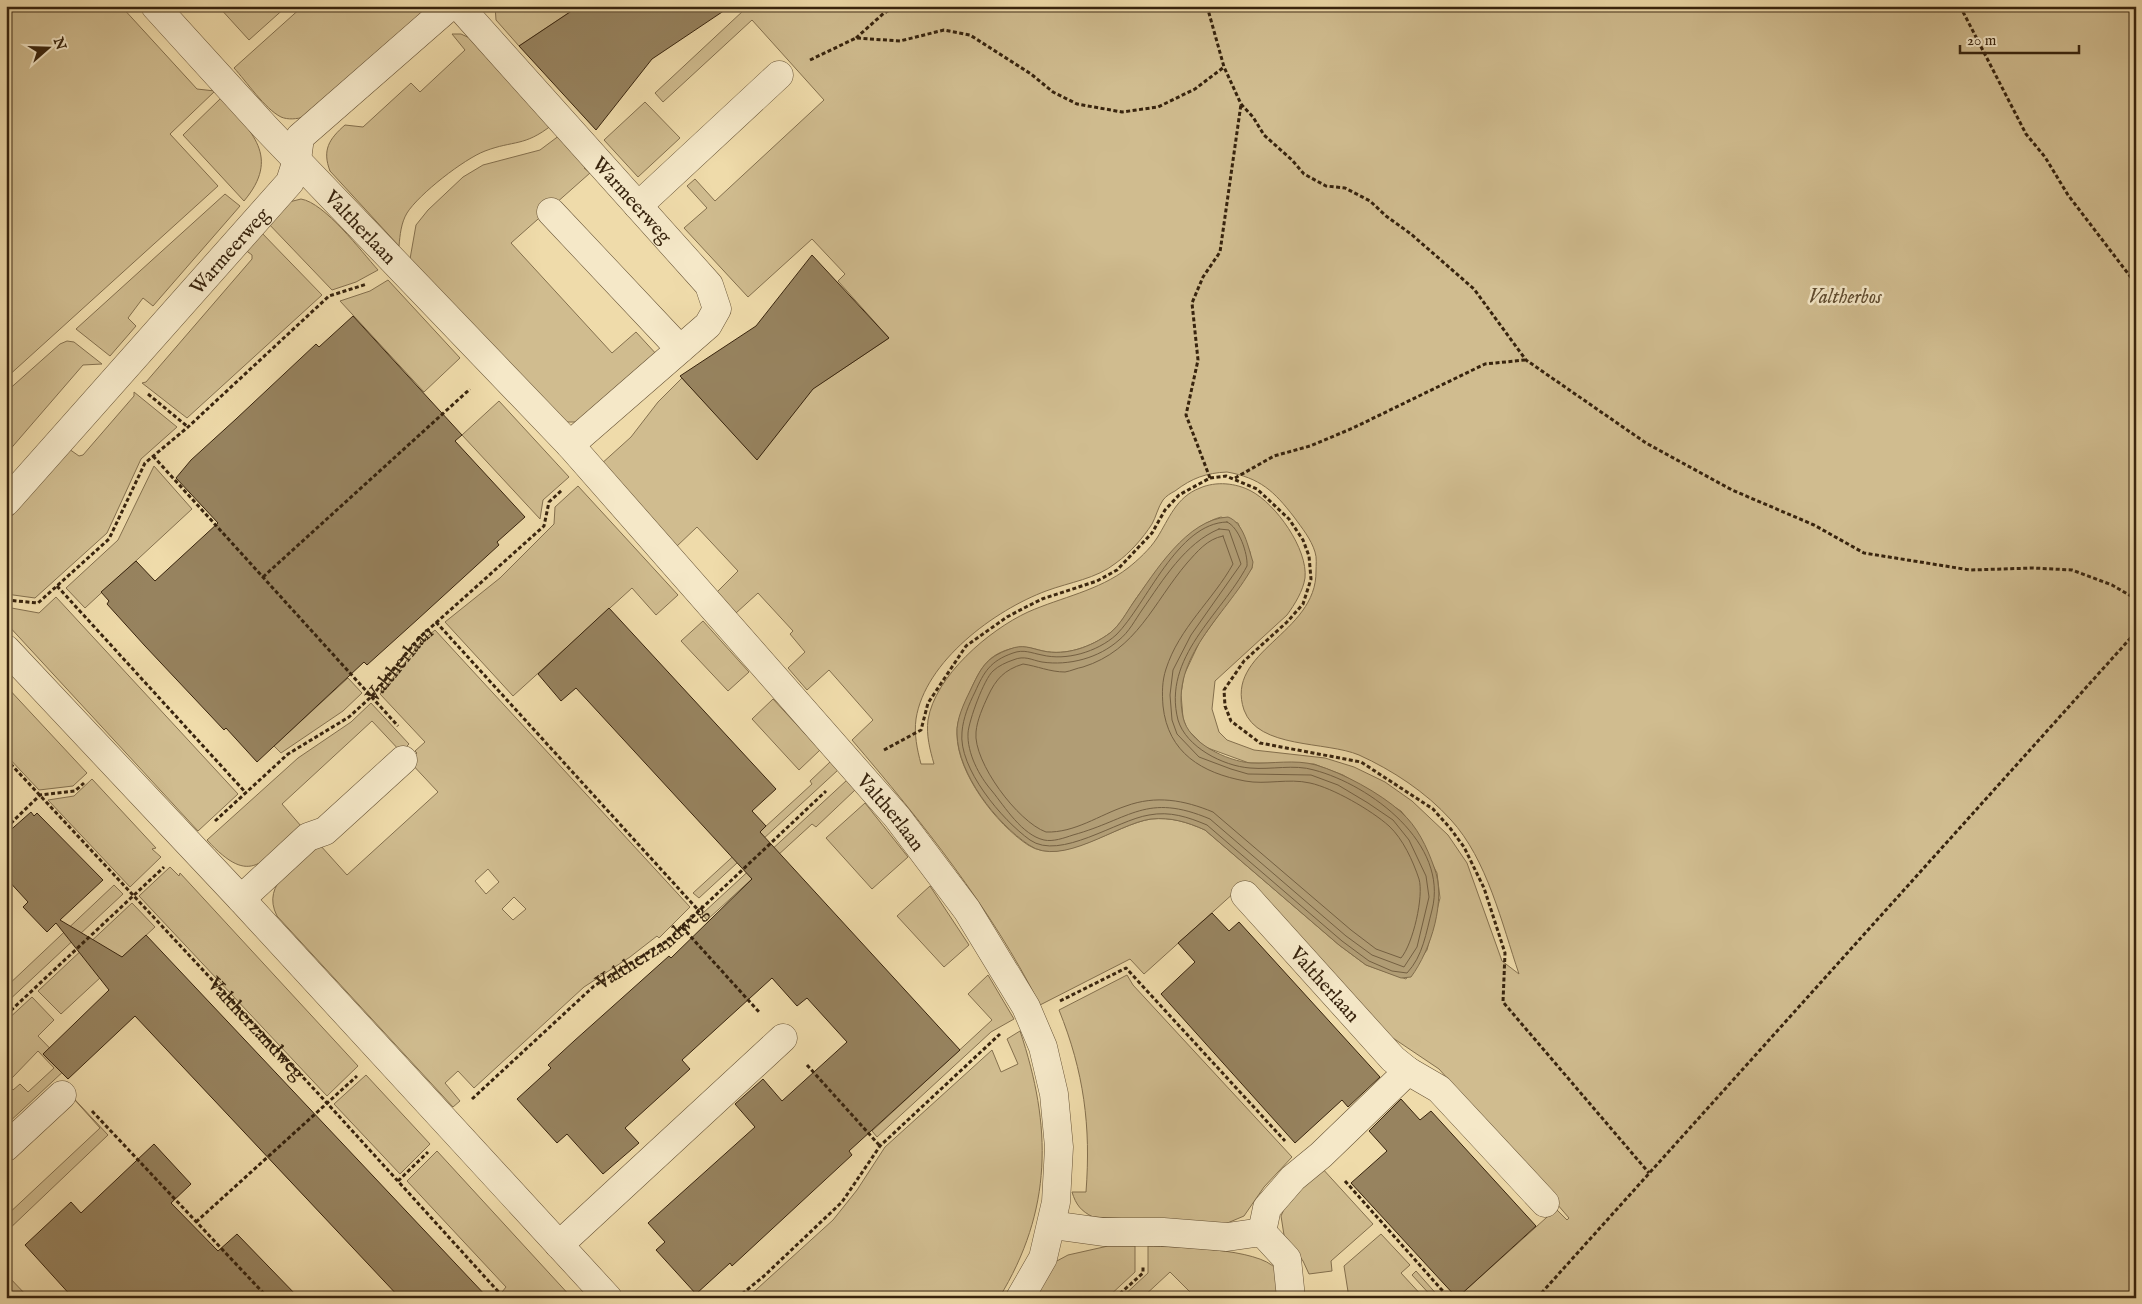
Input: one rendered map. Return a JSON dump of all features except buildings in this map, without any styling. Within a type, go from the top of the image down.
[{"type":"street","name":"Valtherlaan","points":[[155,6],[297,160],[398,263],[570,445],[897,817],[967,910],[1030,1016],[1043,1047],[1054,1094],[1059,1147],[1056,1202],[1043,1258],[1020,1298]]},
{"type":"street","name":"Warmeerweg","points":[[6,502],[290,182],[297,160],[300,137],[450,6]]},
{"type":"street","name":"Warmeerweg","points":[[459,6],[709,285],[717,310],[708,325],[680,350]]},
{"type":"street","points":[[638,206],[779,75]]},
{"type":"street","points":[[551,212],[680,350],[570,445]]},
{"type":"street","points":[[6,649],[241,899],[608,1298]]},
{"type":"street","points":[[241,899],[308,837],[325,831],[403,760]]},
{"type":"street","name":"Valtherlaan","points":[[1245,895],[1393,1059],[1408,1071],[1439,1089],[1545,1203]]},
{"type":"street","points":[[559,1245],[783,1038]]},
{"type":"street","points":[[1262,1232],[1267,1208],[1314,1160],[1408,1071]]},
{"type":"street","points":[[6,1147],[62,1095]]},
{"type":"street","points":[[1052,1224],[1103,1232],[1163,1232],[1227,1238],[1262,1232]]},
{"type":"street","points":[[1262,1232],[1287,1259],[1291,1298]]},
{"type":"path","points":[[779,75],[856,38],[884,13],[897,6]]},
{"type":"path","points":[[1207,6],[1224,66],[1241,104],[1264,135],[1292,160],[1304,174],[1326,186],[1345,188],[1370,201],[1386,216],[1411,234],[1474,289],[1526,360],[1646,443],[1732,490],[1814,525],[1864,553],[1970,570],[2033,568],[2072,570],[2112,585],[2136,599]]},
{"type":"path","points":[[1960,6],[2026,134],[2046,157],[2068,195],[2136,284]]},
{"type":"path","points":[[856,38],[900,41],[944,30],[970,35],[1031,74],[1061,96],[1077,104],[1122,112],[1158,107],[1195,89],[1224,66]]},
{"type":"path","points":[[1241,104],[1220,252],[1203,277],[1192,303],[1198,360],[1186,415],[1210,478],[1226,476],[1235,478],[1257,489],[1289,519],[1303,540],[1309,556],[1311,580],[1303,604],[1287,622],[1244,661],[1224,690],[1225,706],[1231,721],[1260,743],[1361,762],[1410,793],[1438,816],[1464,847],[1484,888],[1505,953],[1503,1002],[1649,1173]]},
{"type":"path","points":[[6,600],[38,604],[109,539],[146,463],[153,456],[188,427],[329,296],[386,277],[398,263]]},
{"type":"path","points":[[1235,478],[1274,456],[1310,446],[1353,428],[1485,364],[1526,360]]},
{"type":"path","points":[[263,577],[495,366]]},
{"type":"path","points":[[122,372],[188,427]]},
{"type":"path","points":[[153,456],[372,696],[415,746],[403,760]]},
{"type":"path","name":"Valtherlaan","points":[[6,1016],[288,754],[349,717],[372,696],[419,638],[544,526],[549,502],[588,466]]},
{"type":"path","name":"Valtherzandweg","points":[[398,1181],[450,1126],[594,986],[667,941],[852,766],[921,730],[928,703],[966,646],[1006,617],[1042,599],[1097,581],[1117,570],[1152,533],[1165,510],[1179,496],[1210,478]]},
{"type":"path","points":[[57,586],[246,793]]},
{"type":"path","points":[[436,622],[699,911]]},
{"type":"path","points":[[1537,1298],[2136,632]]},
{"type":"path","points":[[6,828],[40,795],[75,791],[109,758]]},
{"type":"path","name":"Valtherzandweg","points":[[6,760],[327,1103],[504,1298]]},
{"type":"path","points":[[736,1298],[764,1276],[842,1202],[880,1146],[996,1036],[1030,1016],[1126,968],[1449,1298]]},
{"type":"path","points":[[196,1222],[383,1053]]},
{"type":"path","points":[[91,1110],[268,1298]]},
{"type":"green space","points":[[6,6],[121,6],[197,89],[215,91],[170,134],[218,186],[6,378]]},
{"type":"green space","points":[[218,6],[287,6],[249,40]]},
{"type":"green space","points":[[303,6],[429,6],[304,117],[287,119],[269,108],[234,68]]},
{"type":"green space","points":[[495,6],[579,6],[519,46],[496,20]]},
{"type":"green space","name":"Valtherbos","points":[[740,6],[2136,6],[2136,1298],[1457,1298],[1556,1209],[1567,1220],[1569,1218],[1557,1204],[1559,1202],[1439,1069],[1384,1032],[1246,882],[1144,974],[1130,959],[1040,1005],[1000,934],[954,867],[904,802],[852,740],[873,720],[829,670],[807,690],[788,668],[805,652],[790,634],[793,631],[758,593],[736,613],[717,592],[738,571],[697,527],[676,547],[600,465],[631,437],[658,402],[682,378],[757,459],[803,397],[823,378],[826,380],[889,338],[838,281],[845,274],[812,239],[748,297],[684,228],[707,208],[687,186],[695,179],[715,201],[824,100],[752,20],[663,102],[655,93],[744,10]],"holes":[[[1227,472],[1249,478],[1273,493],[1287,508],[1306,534],[1316,554],[1316,571],[1312,593],[1302,611],[1258,657],[1247,672],[1241,690],[1244,710],[1252,723],[1263,732],[1294,742],[1359,755],[1396,775],[1431,800],[1464,836],[1474,853],[1500,914],[1519,974],[1502,961],[1467,863],[1448,835],[1412,801],[1385,782],[1354,767],[1325,758],[1254,750],[1227,740],[1219,732],[1212,709],[1215,681],[1287,615],[1298,597],[1305,578],[1305,566],[1301,554],[1288,528],[1261,497],[1245,488],[1213,484],[1192,492],[1174,509],[1151,546],[1128,568],[1092,588],[1028,612],[997,630],[981,642],[952,671],[933,703],[928,720],[928,731],[934,764],[921,764],[915,730],[922,698],[933,677],[965,640],[1005,611],[1026,600],[1046,591],[1091,577],[1116,563],[1140,540],[1152,524],[1161,503],[1167,496],[1200,477]],[[1221,517],[1238,523],[1250,552],[1252,568],[1200,641],[1184,675],[1181,694],[1183,718],[1187,729],[1205,747],[1249,763],[1314,764],[1343,775],[1401,811],[1410,822],[1437,873],[1440,898],[1427,950],[1406,979],[1366,965],[1339,945],[1205,830],[1179,821],[1151,819],[1137,822],[1072,848],[1056,851],[1041,850],[1028,845],[1016,836],[991,811],[971,781],[964,765],[959,749],[958,722],[975,680],[986,663],[1002,652],[1019,647],[1060,652],[1078,649],[1103,638],[1118,626],[1162,565],[1185,540],[1197,529]]]},
{"type":"green space","points":[[452,34],[461,34],[474,40],[552,125],[534,137],[476,155],[443,178],[421,196],[407,213],[400,233],[399,246],[330,171],[327,157],[328,145],[345,125],[363,127],[411,83],[420,92],[465,50]]},
{"type":"green space","points":[[221,98],[252,134],[261,158],[260,171],[255,185],[244,201],[183,135]]},
{"type":"green space","points":[[645,102],[680,138],[638,177],[604,140]]},
{"type":"green space","points":[[560,135],[587,166],[584,168],[590,173],[511,243],[612,353],[636,332],[658,356],[576,422],[566,422],[410,259],[416,225],[428,210],[463,177],[483,165],[540,150]]},
{"type":"green space","points":[[225,194],[240,206],[153,306],[143,298],[128,318],[136,326],[110,356],[76,329]]},
{"type":"green space","points":[[301,199],[311,202],[331,218],[378,270],[356,282],[332,290],[266,221],[285,203]]},
{"type":"green space","points":[[259,230],[322,295],[187,418],[142,383],[146,382],[252,259],[252,255],[244,249]]},
{"type":"green space","points":[[388,280],[460,358],[424,392],[340,301],[370,291]]},
{"type":"green space","points":[[67,341],[74,342],[102,364],[83,365],[7,453],[6,476],[6,392],[60,344]]},
{"type":"green space","points":[[134,392],[177,427],[141,459],[107,533],[35,598],[6,594],[6,523],[69,449],[79,456],[83,455],[134,396]]},
{"type":"green space","points":[[499,401],[569,477],[543,500],[540,519],[462,435]]},
{"type":"green space","points":[[154,466],[192,509],[85,608],[66,588],[118,540]]},
{"type":"green space","points":[[578,486],[678,595],[656,615],[632,588],[513,696],[445,622],[500,578],[554,524],[555,507]]},
{"type":"green space","points":[[56,597],[238,794],[198,831],[6,623],[6,607],[39,613]]},
{"type":"green space","points":[[703,621],[749,672],[728,691],[681,641]]},
{"type":"green space","points":[[435,630],[690,907],[659,938],[657,936],[630,957],[584,987],[474,1088],[458,1071],[445,1083],[460,1101],[453,1107],[277,916],[273,904],[273,894],[277,884],[284,875],[320,845],[347,875],[438,792],[409,761],[417,753],[415,751],[425,742],[380,694],[421,642]],"holes":[[[488,869],[499,882],[486,894],[475,881]],[[514,897],[526,909],[513,920],[502,909]]]},
{"type":"green space","points":[[348,678],[362,693],[343,711],[281,753],[274,746]]},
{"type":"green space","points":[[6,686],[87,773],[73,786],[39,790],[6,755]]},
{"type":"green space","points":[[773,699],[820,750],[799,770],[752,719]]},
{"type":"green space","points":[[371,703],[409,744],[401,752],[372,721],[282,804],[301,826],[266,859],[256,864],[246,866],[235,863],[222,855],[207,840],[298,758],[351,722]]},
{"type":"green space","points":[[830,762],[838,770],[699,898],[693,893],[812,784],[810,781]]},
{"type":"green space","points":[[92,779],[156,848],[152,849],[161,857],[130,887],[48,800],[74,796]]},
{"type":"green space","points":[[847,780],[855,790],[816,827],[812,824],[707,920],[702,914]]},
{"type":"green space","points":[[865,803],[908,857],[872,889],[826,838]]},
{"type":"green space","points":[[170,867],[179,876],[180,873],[358,1066],[327,1096],[139,896]]},
{"type":"green space","points":[[114,885],[123,894],[6,1003],[6,987]]},
{"type":"green space","points":[[930,886],[969,945],[944,967],[897,916]]},
{"type":"green space","points":[[132,903],[155,927],[61,1014],[38,991]]},
{"type":"green space","points":[[988,975],[1014,1019],[991,1032],[877,1137],[872,1131],[992,1020],[968,994]]},
{"type":"green space","points":[[1127,975],[1133,985],[1292,1157],[1264,1187],[1244,1216],[1225,1224],[1093,1217],[1082,1210],[1075,1201],[1072,1192],[1086,1192],[1086,1122],[1080,1077],[1068,1033],[1059,1010]]},
{"type":"green space","points":[[32,997],[54,1020],[38,1036],[68,1067],[6,1125],[6,1083],[13,1090],[20,1084],[28,1092],[54,1068],[38,1051],[11,1079],[6,1074],[6,1021]]},
{"type":"green space","points":[[1020,1031],[1038,1100],[1042,1134],[1042,1167],[1038,1200],[1030,1233],[1017,1265],[999,1298],[747,1298],[833,1220],[857,1190],[885,1147],[992,1050],[1001,1072],[1018,1064],[1007,1039]]},
{"type":"green space","points":[[366,1075],[430,1144],[400,1174],[334,1104]]},
{"type":"green space","points":[[64,1088],[108,1135],[6,1232],[6,1216],[100,1128]]},
{"type":"green space","points":[[437,1151],[572,1298],[507,1298],[502,1292],[506,1287],[407,1181]]},
{"type":"green space","points":[[1321,1167],[1373,1224],[1331,1261],[1332,1271],[1309,1274],[1303,1261],[1284,1235],[1281,1216],[1285,1207]]},
{"type":"green space","points":[[1381,1234],[1410,1265],[1401,1273],[1424,1298],[1349,1298],[1344,1266]]},
{"type":"green space","points":[[1108,1246],[1135,1246],[1135,1272],[1107,1298],[1034,1298],[1055,1262],[1068,1255]]},
{"type":"green space","points":[[1148,1246],[1216,1250],[1253,1257],[1267,1262],[1276,1269],[1288,1298],[1196,1298],[1170,1272],[1142,1298],[1121,1298],[1148,1273]]},
{"type":"green space","points":[[1416,1271],[1440,1298],[1433,1298],[1412,1275]]},
{"type":"green space","points":[[6,1274],[29,1298],[10,1298],[6,1294]]},
{"type":"water","points":[[1228,517],[1238,524],[1245,536],[1253,562],[1252,568],[1241,586],[1202,638],[1184,675],[1181,695],[1183,717],[1186,726],[1200,742],[1231,759],[1251,763],[1308,763],[1338,773],[1372,791],[1407,818],[1417,830],[1428,852],[1438,880],[1439,894],[1435,924],[1430,939],[1425,953],[1411,977],[1401,978],[1366,965],[1339,945],[1205,830],[1179,821],[1151,819],[1137,822],[1073,848],[1042,851],[1016,836],[992,811],[981,796],[964,765],[957,734],[959,717],[977,676],[989,660],[1002,652],[1019,647],[1060,652],[1078,649],[1103,638],[1123,619],[1151,577],[1173,549],[1199,527],[1213,520]]}]
